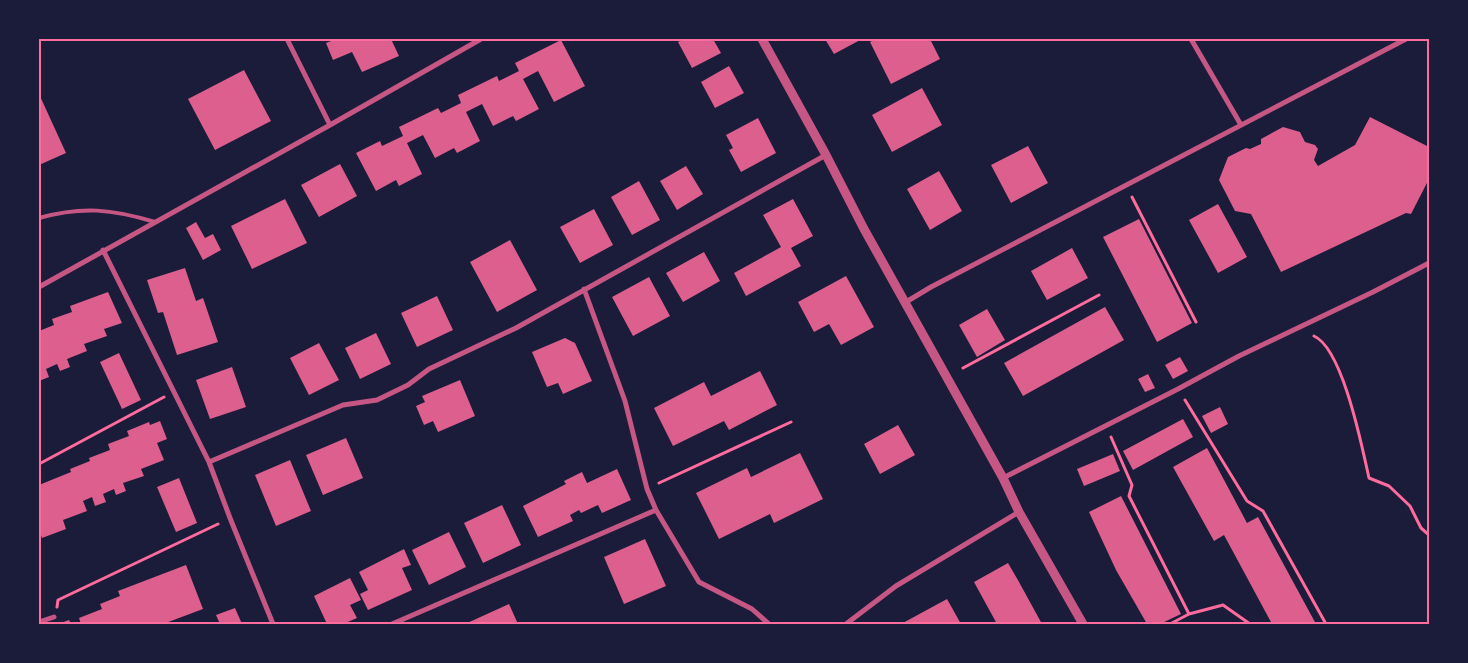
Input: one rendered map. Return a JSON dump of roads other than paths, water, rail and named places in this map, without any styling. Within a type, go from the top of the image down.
[{"type":"street","points":[[287,39],[330,125]]},
{"type":"street","points":[[39,287],[481,39]]},
{"type":"street","points":[[762,39],[864,228],[1003,478],[1019,512],[1083,624]]},
{"type":"street","points":[[1191,39],[1241,125]]},
{"type":"street","points":[[906,302],[931,287],[1406,39]]},
{"type":"street","points":[[209,462],[343,405],[377,400],[408,385],[429,369],[516,328],[826,155]]},
{"type":"street","points":[[103,250],[209,462],[274,624]]},
{"type":"street","points":[[1003,478],[1239,356],[1429,263]]},
{"type":"street","points":[[584,289],[625,402],[647,489],[656,510],[699,582],[752,609],[769,624]]},
{"type":"street","points":[[392,624],[656,510]]},
{"type":"street","points":[[846,624],[896,586],[1019,512]]},
{"type":"street","points":[[39,622],[54,616]]},
{"type":"lane","points":[[39,218],[62,212],[93,210],[125,213],[155,222]]}]
